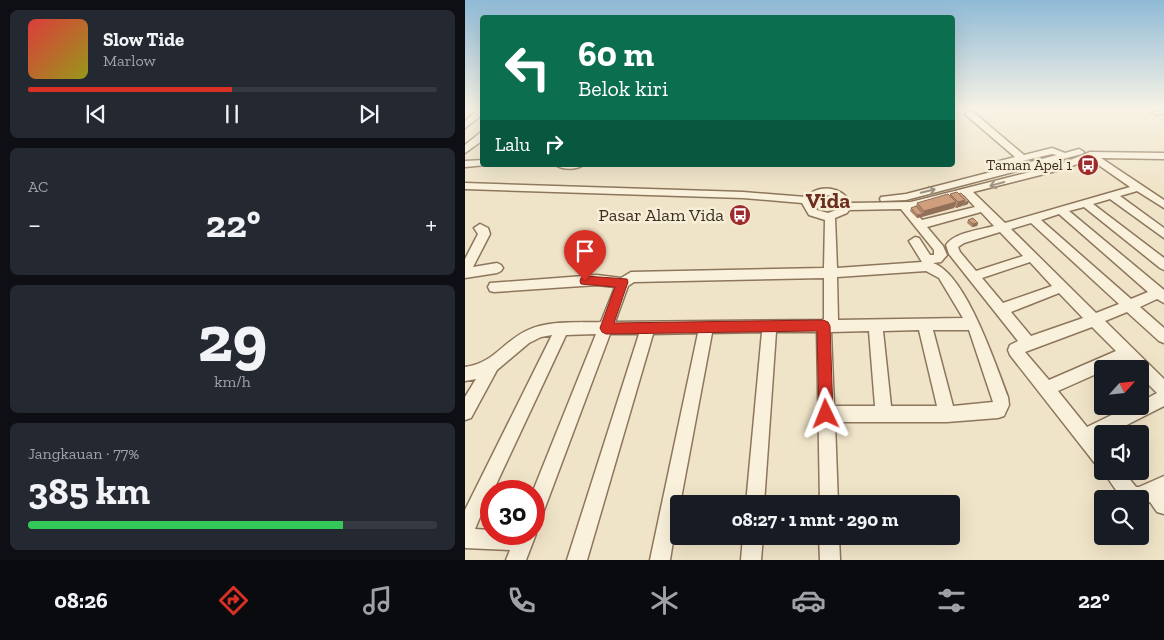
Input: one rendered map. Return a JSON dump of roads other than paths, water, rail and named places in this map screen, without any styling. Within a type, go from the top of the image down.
[{"type":"street","points":[[995,135],[1022,158]]},
{"type":"street","points":[[465,150],[480,138]]},
{"type":"street","points":[[901,203],[1065,156],[1089,153],[1164,150]]},
{"type":"street","points":[[1001,173],[995,165],[1052,151],[1065,156]]},
{"type":"street","points":[[1089,153],[1164,206]]},
{"type":"street","points":[[845,204],[901,203],[967,192],[1061,167],[1089,153],[1164,156]]},
{"type":"street","points":[[466,166],[480,164]]},
{"type":"street","points":[[465,186],[733,195],[808,203],[818,215],[830,216],[840,214],[845,204]]},
{"type":"street","points":[[1028,343],[975,276],[955,254],[952,246],[960,240],[1137,188]]},
{"type":"street","points":[[465,192],[808,203]]},
{"type":"street","points":[[808,203],[814,194],[824,192],[839,194],[845,204]]},
{"type":"street","points":[[967,192],[1164,390]]},
{"type":"street","points":[[1111,195],[1164,234]]},
{"type":"street","points":[[901,203],[941,252],[941,255],[937,259],[927,259],[915,240]]},
{"type":"street","points":[[1085,203],[1164,265]]},
{"type":"street","points":[[919,225],[983,208]]},
{"type":"street","points":[[1061,210],[1161,295]]},
{"type":"street","points":[[829,495],[826,414],[827,326],[831,273],[830,216]]},
{"type":"street","points":[[1033,219],[1164,337]]},
{"type":"street","points":[[465,272],[484,234],[484,231],[480,228]]},
{"type":"street","points":[[975,276],[1032,257]]},
{"type":"street","points":[[494,287],[597,280],[623,282],[631,277],[638,276],[831,273],[926,266],[933,268],[943,276],[974,324],[1000,397],[1001,405],[998,410],[992,412],[947,414],[826,414]]},
{"type":"street","points":[[465,272],[497,268]]},
{"type":"street","points":[[545,485],[623,282]]},
{"type":"street","points":[[1001,310],[1062,287]]},
{"type":"street","points":[[1094,448],[1015,350],[1028,343],[1161,295]]},
{"type":"street","points":[[924,324],[947,414]]},
{"type":"street","points":[[465,412],[491,367],[536,331],[606,328],[974,324]]},
{"type":"street","points":[[875,325],[884,415]]},
{"type":"street","points":[[756,495],[770,326]]},
{"type":"street","points":[[677,495],[706,327]]},
{"type":"street","points":[[577,560],[648,328]]},
{"type":"street","points":[[480,530],[466,528],[562,329]]},
{"type":"street","points":[[1046,389],[1128,353]]},
{"type":"street","points":[[465,374],[491,367]]},
{"type":"street","points":[[1085,437],[1164,398]]},
{"type":"street","points":[[1119,480],[1128,493],[1134,497],[1139,498],[1160,494]]},
{"type":"street","points":[[660,560],[670,530]]},
{"type":"street","points":[[515,560],[521,545]]},
{"type":"street","points":[[751,560],[752,545]]},
{"type":"street","points":[[829,545],[830,560]]},
{"type":"place","name":"Taman Apel 1","points":[[1088,165]]},
{"type":"place","name":"Pasar Alam Vida","points":[[740,215]]},
{"type":"district","name":"Vida","points":[[828,200]]}]
